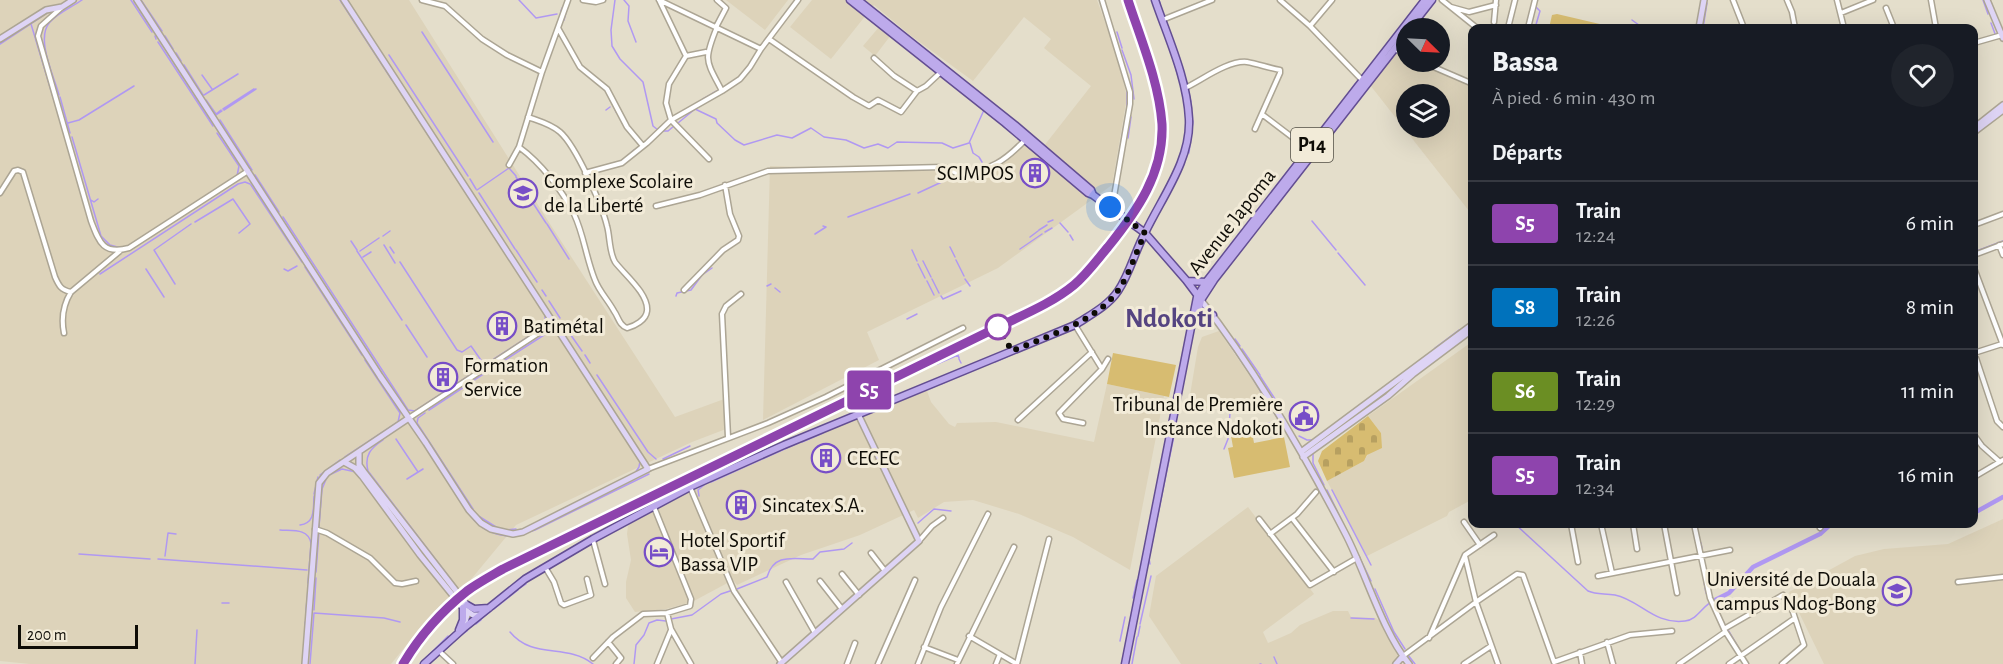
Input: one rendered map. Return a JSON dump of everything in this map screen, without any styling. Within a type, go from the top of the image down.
[{"type":"main road","points":[[0,39],[46,10],[62,7],[73,0]]},
{"type":"main road","points":[[137,0],[474,516],[491,529],[513,534],[523,532],[648,469],[344,0]]},
{"type":"main road","points":[[850,0],[1006,121],[1088,193],[1145,233],[1187,280],[1214,315],[1276,409],[1357,558],[1403,656],[1410,664]]},
{"type":"main road","points":[[858,0],[942,71]]},
{"type":"main road","points":[[424,664],[525,579],[593,539],[690,487],[858,414],[1075,325],[1101,308],[1117,292],[1185,154],[1189,133],[1184,88],[1155,0]]},
{"type":"main road","name":"Avenue Japoma","points":[[1191,329],[1196,322],[1200,296],[1392,47],[1425,0]]},
{"type":"main road","points":[[1418,18],[1432,0]]},
{"type":"main road","points":[[1701,24],[1704,0]]},
{"type":"main road","points":[[1987,0],[2002,37]]},
{"type":"main road","name":"Avenue Japoma","points":[[1392,47],[1396,43]]},
{"type":"main road","name":"Avenue Japoma","points":[[1125,664],[1191,329],[1200,296],[1206,282],[1365,82]]},
{"type":"main road","points":[[1978,127],[2003,105]]},
{"type":"main road","points":[[1978,127],[2003,110]]},
{"type":"main road","points":[[1187,280],[1206,282]]},
{"type":"main road","points":[[1196,322],[1214,315]]},
{"type":"main road","points":[[1302,454],[1468,328]]},
{"type":"main road","points":[[1302,454],[1388,396],[1468,333]]},
{"type":"main road","points":[[781,663],[920,541],[858,414]]},
{"type":"main road","points":[[305,664],[319,483],[327,473],[409,418]]},
{"type":"main road","points":[[358,453],[359,465],[466,608],[464,628]]},
{"type":"main road","points":[[344,462],[359,472],[420,555],[466,608],[475,616],[480,615]]},
{"type":"main road","points":[[466,608],[490,608]]},
{"type":"main road","points":[[456,635],[466,608]]},
{"type":"main road","points":[[1396,664],[1403,656]]},
{"type":"street","points":[[422,0],[445,6],[482,39],[507,55],[542,72]]},
{"type":"street","points":[[509,165],[519,147],[542,72],[568,0]]},
{"type":"street","points":[[583,0],[596,2],[603,0]]},
{"type":"street","points":[[659,0],[761,49]]},
{"type":"street","points":[[659,0],[686,56]]},
{"type":"street","points":[[717,0],[726,8],[706,52],[711,70],[722,91]]},
{"type":"street","points":[[585,173],[621,163],[643,147],[671,120],[740,79],[798,0]]},
{"type":"street","points":[[1102,0],[1130,92],[1130,104],[1112,209]]},
{"type":"street","points":[[1162,20],[1212,0]]},
{"type":"street","points":[[1280,0],[1310,26],[1365,82]]},
{"type":"street","points":[[1310,26],[1332,0]]},
{"type":"street","points":[[1442,0],[1472,24]]},
{"type":"street","points":[[1510,24],[1515,0]]},
{"type":"street","points":[[1529,24],[1535,0]]},
{"type":"street","points":[[1733,0],[1742,24]]},
{"type":"street","points":[[1787,0],[1794,24]]},
{"type":"street","points":[[1837,0],[1843,24]]},
{"type":"street","points":[[1841,13],[1873,0]]},
{"type":"street","points":[[1930,0],[1935,24]]},
{"type":"street","points":[[1451,7],[1469,12],[1496,3],[1494,21]]},
{"type":"street","points":[[62,7],[40,26],[38,36],[98,240],[105,247],[121,251]]},
{"type":"street","points":[[1886,8],[1892,24]]},
{"type":"street","points":[[558,28],[580,67],[607,89],[627,127],[643,147]]},
{"type":"street","points":[[1978,41],[2002,37]]},
{"type":"street","points":[[769,39],[853,98],[869,106],[878,100],[901,112],[917,91],[942,71]]},
{"type":"street","points":[[1392,47],[1396,49]]},
{"type":"street","points":[[706,52],[686,56],[672,77],[666,103],[671,120],[709,159]]},
{"type":"street","points":[[874,58],[894,76],[917,91]]},
{"type":"street","points":[[1184,88],[1224,67],[1240,63],[1248,62],[1280,70],[1263,115],[1255,129]]},
{"type":"street","points":[[1445,72],[1468,82]]},
{"type":"street","points":[[1263,115],[1309,150]]},
{"type":"street","points":[[519,147],[537,163],[573,212],[596,282],[621,324],[627,328],[641,321],[647,311],[646,307],[635,284],[615,261],[607,224],[579,157],[566,138],[550,125],[528,117]]},
{"type":"street","points":[[656,206],[700,195],[776,170],[944,167],[960,175],[993,166],[1009,156],[1026,138]]},
{"type":"street","points":[[0,193],[14,171],[23,172],[58,286],[64,291],[71,292]]},
{"type":"street","points":[[64,333],[61,319],[66,300],[71,292],[121,251],[248,171]]},
{"type":"street","points":[[684,290],[723,250],[738,240],[739,236],[730,214],[725,185]]},
{"type":"street","points":[[1978,223],[2003,214]]},
{"type":"street","points":[[1978,253],[2001,244],[2003,255]]},
{"type":"street","points":[[1978,278],[2003,344],[1978,351]]},
{"type":"street","points":[[728,437],[722,314],[726,306],[741,294]]},
{"type":"street","points":[[409,418],[554,323]]},
{"type":"street","points":[[1075,325],[1102,369]]},
{"type":"street","points":[[648,469],[768,423],[826,397],[963,328]]},
{"type":"street","points":[[1018,420],[1092,352]]},
{"type":"street","points":[[1083,423],[1063,418],[1059,413],[1102,369],[1108,359]]},
{"type":"street","points":[[1978,364],[1997,421],[2003,427]]},
{"type":"street","points":[[1978,440],[2001,461],[1978,475]]},
{"type":"street","points":[[690,487],[734,591],[781,663]]},
{"type":"street","points":[[1270,534],[1292,518],[1316,492]]},
{"type":"street","points":[[593,658],[608,642],[643,614],[667,613],[688,607],[692,603],[654,507]]},
{"type":"street","points":[[918,664],[941,607],[988,514]]},
{"type":"street","points":[[920,541],[932,526],[943,518]]},
{"type":"street","points":[[1292,518],[1334,572]]},
{"type":"street","points":[[1259,519],[1310,585],[1357,558]]},
{"type":"street","points":[[1464,522],[1468,528]]},
{"type":"street","points":[[1468,528],[1480,545]]},
{"type":"street","points":[[1572,528],[1578,562]]},
{"type":"street","points":[[1603,528],[1612,573]]},
{"type":"street","points":[[1634,528],[1637,549]]},
{"type":"street","points":[[1665,528],[1677,593]]},
{"type":"street","points":[[1696,528],[1710,598],[1725,630],[1746,664]]},
{"type":"street","points":[[315,530],[327,533],[370,558],[395,583],[416,581]]},
{"type":"street","points":[[1428,638],[1465,555],[1494,536]]},
{"type":"street","points":[[593,539],[605,584]]},
{"type":"street","points":[[969,636],[1017,664],[1049,539]]},
{"type":"street","points":[[924,647],[958,662],[1014,547]]},
{"type":"street","points":[[1598,576],[1730,550]]},
{"type":"street","points":[[871,553],[885,571]]},
{"type":"street","points":[[1465,555],[1476,602],[1498,664]]},
{"type":"street","points":[[545,567],[564,605],[591,595],[587,579]]},
{"type":"street","points":[[842,574],[859,595]]},
{"type":"street","points":[[1403,656],[1515,574],[1523,575],[1552,664],[1630,634],[1672,631]]},
{"type":"street","points":[[1958,582],[2003,577]]},
{"type":"street","points":[[878,664],[915,580]]},
{"type":"street","points":[[820,581],[842,609]]},
{"type":"street","points":[[786,582],[815,633]]},
{"type":"street","points":[[1679,664],[1725,630],[1781,594],[1795,618],[1804,646],[1782,664]]},
{"type":"street","points":[[667,613],[671,629],[691,664]]},
{"type":"street","points":[[1729,664],[1795,618]]},
{"type":"street","points":[[657,664],[671,629]]},
{"type":"street","points":[[608,642],[621,658],[616,664]]},
{"type":"street","points":[[1606,642],[1613,664]]},
{"type":"street","points":[[847,664],[855,643]]},
{"type":"street","points":[[1464,664],[1491,645]]},
{"type":"street","points":[[438,650],[453,664]]},
{"type":"street","points":[[1580,652],[1582,664]]},
{"type":"street","points":[[996,664],[1000,654]]},
{"type":"shaded area","points":[[0,0],[409,0],[675,417],[727,398],[726,429],[692,442],[516,525],[463,589],[422,626],[391,664],[30,664],[0,661]]},
{"type":"shaded area","points":[[726,0],[788,0],[765,30]]},
{"type":"shaded area","points":[[812,0],[1097,0],[1116,53],[1127,97],[1112,185],[998,268],[867,332],[879,360],[763,420],[770,166],[965,172],[994,163],[1025,140],[1040,151],[1091,86],[1044,48],[1051,39],[1024,17],[973,81],[910,35],[874,5],[831,59],[790,27]]},
{"type":"shaded area","points":[[879,27],[891,35],[875,56],[863,46]]},
{"type":"shaded area","points":[[1396,50],[1396,72],[1445,72],[1468,82],[1468,210],[1412,138],[1450,138],[1450,84],[1396,84],[1396,118],[1370,85]]},
{"type":"shaded area","points":[[1219,331],[1264,397],[1187,413],[1198,347],[1202,337]]},
{"type":"shaded area","points":[[1468,345],[1468,502],[1449,512],[1447,516],[1367,556],[1327,481],[1364,461],[1381,433],[1368,416]]},
{"type":"shaded area","points":[[1107,384],[1164,396],[1130,570],[1073,537],[1019,514],[973,500],[944,502],[918,518],[914,510],[860,535],[801,555],[737,585],[733,580],[692,602],[666,609],[635,612],[626,598],[626,582],[631,560],[628,526],[633,520],[712,479],[926,388],[931,402],[949,424],[955,427],[957,423],[996,422],[1094,442]]},
{"type":"shaded area","points":[[1248,507],[1314,594],[1263,632],[1268,643],[1291,633],[1300,625],[1333,611],[1348,611],[1351,617],[1376,618],[1387,627],[1402,664],[1181,664],[1149,616],[1156,576]]},
{"type":"shaded area","name":"Université de Douala campus Ndog-Bong","points":[[2003,519],[2003,664],[1824,664],[1789,592],[1855,556],[1884,549],[1948,544]]},
{"type":"green space","points":[[1557,14],[1600,24],[1550,24],[1552,15]]},
{"type":"green space","points":[[1113,353],[1176,365],[1169,397],[1107,384]]},
{"type":"green space","points":[[1368,416],[1381,433],[1382,448],[1367,455],[1364,461],[1327,481],[1318,461],[1322,451]]},
{"type":"green space","points":[[1252,432],[1254,443],[1284,437],[1290,467],[1234,478],[1228,448],[1233,447],[1231,436]]},
{"type":"waterway","points":[[59,95],[50,68],[44,37],[50,22],[82,0]]},
{"type":"waterway","points":[[131,0],[152,32]]},
{"type":"waterway","points":[[141,0],[162,31]]},
{"type":"waterway","points":[[340,0],[392,80]]},
{"type":"waterway","points":[[519,0],[536,18],[557,14]]},
{"type":"waterway","points":[[615,0],[611,30],[612,46],[620,59],[643,82],[653,126],[658,130]]},
{"type":"waterway","points":[[624,0],[629,6],[628,21],[636,42]]},
{"type":"waterway","points":[[1983,0],[1988,14]]},
{"type":"waterway","points":[[1407,18],[1420,1]]},
{"type":"waterway","points":[[1704,24],[1707,3]]},
{"type":"waterway","points":[[1535,6],[1540,11],[1536,24]]},
{"type":"waterway","points":[[0,44],[50,11]]},
{"type":"waterway","points":[[564,20],[566,12]]},
{"type":"waterway","points":[[1632,20],[1638,24]]},
{"type":"waterway","points":[[1166,21],[1169,29]]},
{"type":"waterway","points":[[1991,23],[1997,39]]},
{"type":"waterway","points":[[31,24],[66,140]]},
{"type":"waterway","points":[[674,26],[687,55]]},
{"type":"waterway","points":[[422,32],[493,142]]},
{"type":"waterway","points":[[1117,32],[1122,48]]},
{"type":"waterway","points":[[165,36],[173,49]]},
{"type":"waterway","points":[[158,42],[213,126]]},
{"type":"waterway","points":[[1170,49],[1178,76]]},
{"type":"waterway","points":[[1122,50],[1131,75],[1134,99]]},
{"type":"waterway","points":[[176,53],[181,61]]},
{"type":"waterway","points":[[389,55],[468,176]]},
{"type":"waterway","points":[[184,65],[203,95]]},
{"type":"waterway","points":[[204,95],[238,74]]},
{"type":"waterway","points":[[202,75],[212,89]]},
{"type":"waterway","points":[[393,81],[473,204]]},
{"type":"waterway","points":[[1346,97],[1355,84]]},
{"type":"waterway","points":[[68,123],[79,120],[134,86]]},
{"type":"waterway","points":[[1120,149],[1127,109],[1127,88]]},
{"type":"waterway","points":[[223,109],[254,89]]},
{"type":"waterway","points":[[224,110],[256,89]]},
{"type":"waterway","points":[[713,93],[719,90]]},
{"type":"waterway","points":[[1188,90],[1191,102]]},
{"type":"waterway","points":[[703,99],[712,94]]},
{"type":"waterway","points":[[60,97],[70,133]]},
{"type":"waterway","points":[[206,100],[216,114],[221,110]]},
{"type":"waterway","points":[[606,110],[610,107]]},
{"type":"waterway","points":[[678,123],[695,109],[716,119],[717,123],[735,140],[744,145],[777,135],[792,138],[811,128],[824,137],[846,140],[864,148],[878,144],[888,148],[897,142],[942,143],[953,148],[969,143],[984,110]]},
{"type":"waterway","points":[[216,115],[222,111]]},
{"type":"waterway","points":[[1128,138],[1131,117]]},
{"type":"waterway","points":[[220,120],[252,170]]},
{"type":"waterway","points":[[1189,153],[1193,121]]},
{"type":"waterway","points":[[662,131],[668,131],[674,126]]},
{"type":"waterway","points":[[217,133],[239,166],[237,176]]},
{"type":"waterway","points":[[72,137],[101,236],[110,245],[121,248]]},
{"type":"waterway","points":[[970,143],[973,153],[982,162]]},
{"type":"waterway","points":[[631,153],[634,150]]},
{"type":"waterway","points":[[477,190],[509,168],[516,176]]},
{"type":"waterway","points":[[586,170],[593,169]]},
{"type":"waterway","points":[[255,175],[279,212]]},
{"type":"waterway","points":[[516,177],[546,223]]},
{"type":"waterway","points":[[470,179],[476,189]]},
{"type":"waterway","points":[[918,193],[946,180]]},
{"type":"waterway","points":[[100,274],[238,184],[245,182],[250,184]]},
{"type":"waterway","points":[[251,185],[302,262]]},
{"type":"waterway","points":[[202,199],[215,190]]},
{"type":"waterway","points":[[479,193],[515,249]]},
{"type":"waterway","points":[[848,217],[910,194]]},
{"type":"waterway","points":[[91,200],[94,202],[98,199]]},
{"type":"waterway","points":[[195,222],[233,199],[250,224],[239,233]]},
{"type":"waterway","points":[[283,217],[408,410],[415,411],[470,375]]},
{"type":"waterway","points":[[1048,222],[1053,220]]},
{"type":"waterway","points":[[1312,221],[1336,250]]},
{"type":"waterway","points":[[1060,223],[1068,232]]},
{"type":"waterway","points":[[175,284],[154,250],[191,224]]},
{"type":"waterway","points":[[547,224],[569,259]]},
{"type":"waterway","points":[[1039,230],[1047,225]]},
{"type":"waterway","points":[[815,234],[826,227],[823,226]]},
{"type":"waterway","points":[[1045,232],[1052,228]]},
{"type":"waterway","points":[[383,236],[390,231]]},
{"type":"waterway","points":[[1030,237],[1038,231]]},
{"type":"waterway","points":[[1020,249],[1042,234]]},
{"type":"waterway","points":[[1070,235],[1073,240]]},
{"type":"waterway","points":[[360,251],[379,238]]},
{"type":"waterway","points":[[351,241],[357,250]]},
{"type":"waterway","points":[[1978,250],[2003,241]]},
{"type":"waterway","points":[[384,245],[395,263]]},
{"type":"waterway","points":[[390,247],[394,253]]},
{"type":"waterway","points":[[950,247],[955,257]]},
{"type":"waterway","points":[[516,250],[537,282]]},
{"type":"waterway","points":[[912,250],[917,261]]},
{"type":"waterway","points":[[357,251],[402,320]]},
{"type":"waterway","points":[[363,257],[371,252]]},
{"type":"waterway","points":[[1978,256],[1986,252]]},
{"type":"waterway","points":[[1338,253],[1365,285]]},
{"type":"waterway","points":[[956,260],[964,276]]},
{"type":"waterway","points":[[923,261],[931,277]]},
{"type":"waterway","points":[[400,262],[457,350],[462,352],[471,346],[483,363]]},
{"type":"waterway","points":[[918,264],[925,278]]},
{"type":"waterway","points":[[284,269],[288,271],[297,266]]},
{"type":"waterway","points":[[305,267],[362,355]]},
{"type":"waterway","points":[[676,296],[677,293],[691,290],[702,275],[712,268]]},
{"type":"waterway","points":[[146,269],[164,297]]},
{"type":"waterway","points":[[932,279],[939,293]]},
{"type":"waterway","points":[[965,279],[970,286]]},
{"type":"waterway","points":[[927,281],[934,295]]},
{"type":"waterway","points":[[767,286],[771,284]]},
{"type":"waterway","points":[[775,288],[780,292]]},
{"type":"waterway","points":[[542,290],[546,296]]},
{"type":"waterway","points":[[941,296],[943,299],[961,291]]},
{"type":"waterway","points":[[549,301],[560,318]]},
{"type":"waterway","points":[[907,319],[917,314]]},
{"type":"waterway","points":[[494,359],[542,328],[545,316]]},
{"type":"waterway","points":[[563,322],[566,326]]},
{"type":"waterway","points":[[406,325],[427,357]]},
{"type":"waterway","points":[[1434,351],[1435,348],[1462,330]]},
{"type":"waterway","points":[[568,331],[582,351]]},
{"type":"waterway","points":[[471,382],[544,335]]},
{"type":"waterway","points":[[1235,339],[1240,346]]},
{"type":"waterway","points":[[1229,343],[1248,371]]},
{"type":"waterway","points":[[995,362],[1027,348]]},
{"type":"waterway","points":[[1242,349],[1260,375]]},
{"type":"waterway","points":[[585,355],[590,363]]},
{"type":"waterway","points":[[937,364],[958,355],[959,358]]},
{"type":"waterway","points":[[959,359],[961,363]]},
{"type":"waterway","points":[[345,457],[398,422],[400,413],[365,360]]},
{"type":"waterway","points":[[476,371],[489,363]]},
{"type":"waterway","points":[[962,375],[974,370]]},
{"type":"waterway","points":[[1250,374],[1266,400]]},
{"type":"waterway","points":[[597,375],[648,452],[656,459]]},
{"type":"waterway","points":[[1260,376],[1279,405]]},
{"type":"waterway","points":[[941,384],[948,381]]},
{"type":"waterway","points":[[429,410],[467,385]]},
{"type":"waterway","points":[[930,388],[934,387]]},
{"type":"waterway","points":[[1268,403],[1284,428]]},
{"type":"waterway","points":[[857,411],[869,407]]},
{"type":"waterway","points":[[425,413],[418,418],[417,423],[473,509]]},
{"type":"waterway","points":[[1224,449],[1228,439],[1230,413]]},
{"type":"waterway","points":[[1229,428],[1269,423],[1280,428],[1279,433]]},
{"type":"waterway","points":[[1150,564],[1149,558],[1176,426]]},
{"type":"waterway","points":[[1230,436],[1276,427]]},
{"type":"waterway","points":[[802,442],[823,433]]},
{"type":"waterway","points":[[1299,436],[1312,440]]},
{"type":"waterway","points":[[396,439],[418,472]]},
{"type":"waterway","points":[[383,440],[368,456],[368,471],[462,594]]},
{"type":"waterway","points":[[711,482],[798,443]]},
{"type":"waterway","points":[[663,459],[690,446]]},
{"type":"waterway","points":[[1313,454],[1313,463],[1324,485]]},
{"type":"waterway","points":[[320,475],[340,460]]},
{"type":"waterway","points":[[635,473],[640,461]]},
{"type":"waterway","points":[[329,475],[342,469],[356,472]]},
{"type":"waterway","points":[[407,479],[423,469]]},
{"type":"waterway","points":[[517,536],[535,530],[649,474]]},
{"type":"waterway","points":[[314,494],[318,477]]},
{"type":"waterway","points":[[319,527],[322,489],[327,477]]},
{"type":"waterway","points":[[699,496],[698,490],[704,485]]},
{"type":"waterway","points":[[1327,490],[1371,581]]},
{"type":"waterway","points":[[1332,490],[1371,565]]},
{"type":"waterway","points":[[557,512],[594,493]]},
{"type":"waterway","points":[[300,525],[305,524],[311,518],[314,496]]},
{"type":"waterway","points":[[1978,511],[2003,497]]},
{"type":"waterway","points":[[918,523],[934,509],[951,511]]},
{"type":"waterway","points":[[471,516],[488,531],[512,536]]},
{"type":"waterway","points":[[480,517],[496,527]]},
{"type":"waterway","points":[[1519,528],[1588,591],[1624,598],[1664,619],[1690,620],[1715,600]]},
{"type":"waterway","points":[[1715,600],[1729,593],[1753,567],[1820,534],[1827,528]]},
{"type":"waterway","points":[[506,530],[516,529]]},
{"type":"waterway","points":[[280,530],[299,531],[309,538],[311,543],[308,583]]},
{"type":"waterway","points":[[316,572],[319,531]]},
{"type":"waterway","points":[[165,556],[168,533],[176,534]]},
{"type":"waterway","points":[[1695,537],[1698,552]]},
{"type":"waterway","points":[[737,589],[767,577],[770,569],[779,561],[792,558],[813,559],[820,552],[844,549],[852,543]]},
{"type":"waterway","points":[[1701,543],[1702,549]]},
{"type":"waterway","points":[[79,554],[150,559]]},
{"type":"waterway","points":[[158,559],[307,570]]},
{"type":"waterway","points":[[1702,570],[1706,593]]},
{"type":"waterway","points":[[1140,624],[1151,576]]},
{"type":"waterway","points":[[314,610],[316,578]]},
{"type":"waterway","points":[[1133,598],[1137,580]]},
{"type":"waterway","points":[[520,588],[526,584]]},
{"type":"waterway","points":[[1375,589],[1394,632],[1405,649]]},
{"type":"waterway","points":[[306,610],[308,590]]},
{"type":"waterway","points":[[494,609],[518,590]]},
{"type":"waterway","points":[[671,619],[692,615],[721,594],[733,590]]},
{"type":"waterway","points":[[489,604],[499,596]]},
{"type":"waterway","points":[[222,603],[229,603]]},
{"type":"waterway","points":[[481,619],[491,611]]},
{"type":"waterway","points":[[310,664],[314,613],[384,618],[400,622]]},
{"type":"waterway","points":[[1120,641],[1125,617]]},
{"type":"waterway","points":[[1351,618],[1374,619]]},
{"type":"waterway","points":[[1721,618],[1741,652]]},
{"type":"waterway","points":[[476,624],[481,620]]},
{"type":"waterway","points":[[634,664],[636,645],[644,635],[649,623],[657,620],[666,621]]},
{"type":"waterway","points":[[305,622],[305,636]]},
{"type":"waterway","points":[[1138,636],[1140,626]]},
{"type":"waterway","points":[[195,664],[197,630]]},
{"type":"waterway","points":[[460,636],[467,631]]},
{"type":"waterway","points":[[510,632],[519,641],[529,646],[572,654],[593,664]]},
{"type":"waterway","points":[[420,664],[448,636]]},
{"type":"waterway","points":[[1132,664],[1137,637]]},
{"type":"waterway","points":[[446,649],[453,642]]},
{"type":"waterway","points":[[1408,655],[1415,664]]},
{"type":"waterway","points":[[1274,657],[1277,664]]},
{"type":"railway","points":[[403,664],[435,621],[473,589],[503,569],[1036,308],[1077,282],[1106,249],[1137,207],[1152,178],[1161,146],[1162,127],[1158,95],[1150,63],[1128,0]]},
{"type":"train","name":"S5","points":[[403,664],[416,642],[454,602],[503,569],[994,329],[1051,300],[1074,285],[1092,267],[1140,204],[1149,187],[1161,148],[1162,126],[1154,80],[1128,0]]},
{"type":"place","name":"SCIMPOS","points":[[1035,173]]},
{"type":"place","name":"Complexe Scolaire de la Liberté","points":[[523,193]]},
{"type":"place","name":"Batimétal","points":[[502,326]]},
{"type":"place","name":"Formation Service","points":[[443,377]]},
{"type":"place","name":"Tribunal de Première Instance Ndokoti","points":[[1304,416]]},
{"type":"place","name":"CECEC","points":[[826,458]]},
{"type":"place","name":"Sincatex S.A.","points":[[741,505]]},
{"type":"place","name":"Hotel Sportif Bassa VIP","points":[[659,552]]},
{"type":"place","name":"Université de Douala campus Ndog-Bong","points":[[1897,591]]},
{"type":"district","name":"Ndokoti","points":[[1169,318]]},
{"type":"route","points":[[998,327],[1012,351],[1075,325],[1101,308],[1117,292],[1145,233],[1110,207]]}]
